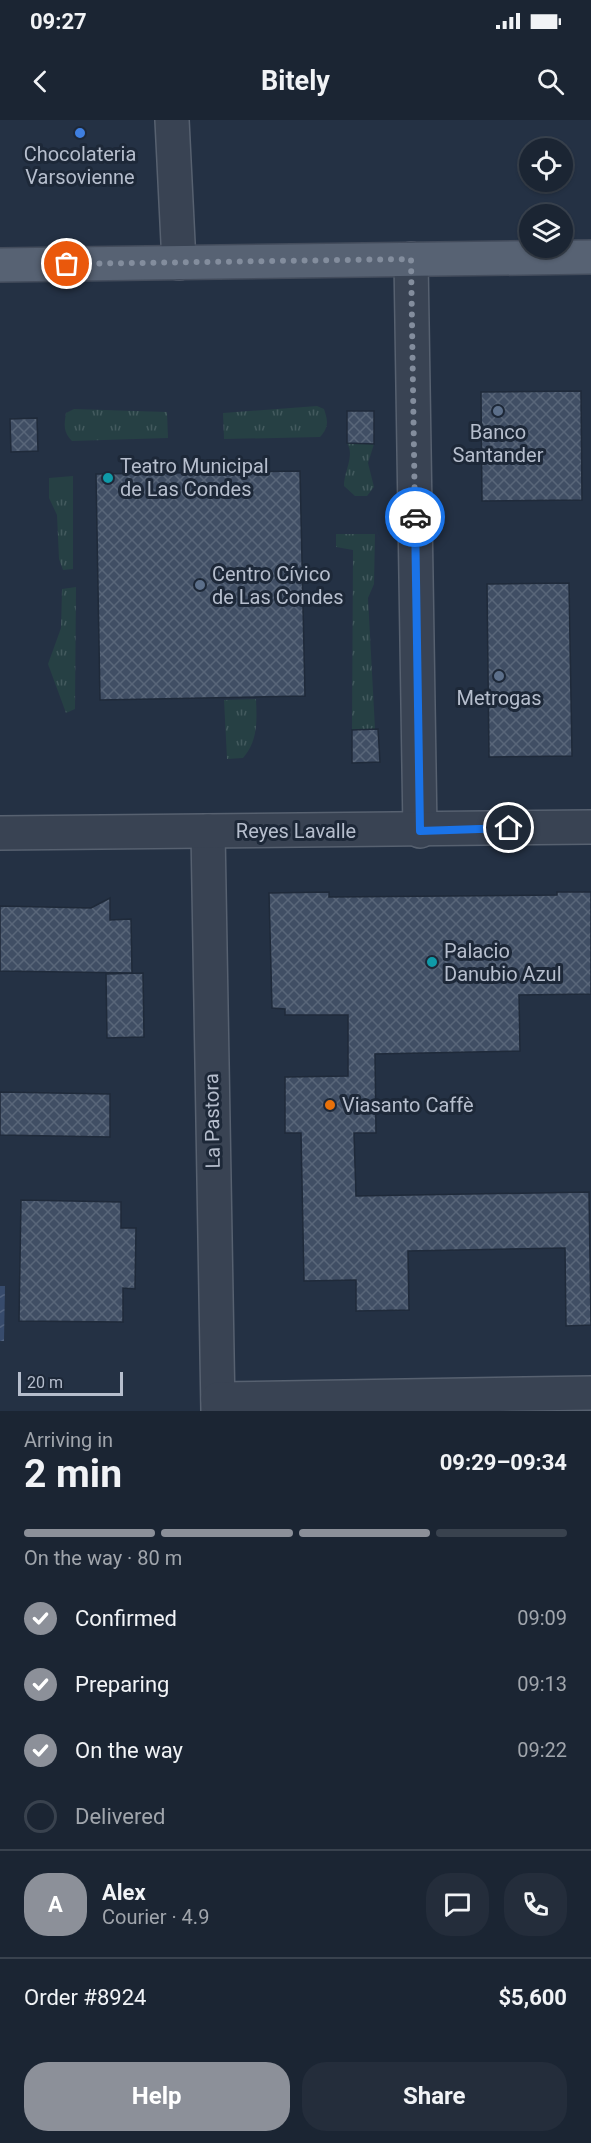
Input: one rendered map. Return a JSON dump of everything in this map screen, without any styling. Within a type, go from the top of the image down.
[{"type":"main road","points":[[0,264],[591,257]]},
{"type":"street","points":[[172,120],[179,263]]},
{"type":"street","points":[[411,259],[420,831]]},
{"type":"street","name":"Reyes Lavalle","points":[[0,833],[420,831],[591,827]]},
{"type":"street","name":"La Pastora","points":[[208,831],[218,1405]]},
{"type":"street","points":[[218,1405],[591,1393]]},
{"type":"green space","points":[[317,406],[324,409],[327,420],[325,430],[320,437],[224,439],[223,413]]},
{"type":"green space","points":[[74,409],[167,412],[168,438],[72,441],[66,431],[65,421],[66,413]]},
{"type":"green space","points":[[347,443],[374,444],[368,463],[374,487],[367,496],[355,496],[344,486],[350,458]]},
{"type":"green space","points":[[73,476],[73,569],[63,570],[59,559],[57,515],[49,498],[49,478]]},
{"type":"green space","points":[[336,534],[375,534],[374,584],[368,598],[375,729],[352,730],[353,550],[336,547]]},
{"type":"green space","points":[[76,587],[75,709],[66,713],[48,664],[61,628],[62,589]]},
{"type":"green space","points":[[256,699],[256,723],[252,745],[243,758],[227,759],[224,700]]},
{"type":"water","points":[[0,1286],[5,1286],[4,1341],[0,1341]]},
{"type":"building","points":[[581,391],[582,500],[482,501],[481,392]]},
{"type":"building","points":[[347,411],[374,411],[374,444],[347,443]]},
{"type":"building","points":[[37,418],[38,451],[11,452],[10,419]]},
{"type":"building","name":"Centro Cívico de Las Condes","points":[[300,471],[305,696],[100,700],[96,474]]},
{"type":"building","points":[[569,583],[572,756],[489,757],[487,584]]},
{"type":"building","points":[[378,729],[380,762],[352,763],[352,730]]},
{"type":"building","points":[[329,892],[329,897],[557,895],[557,892],[591,892],[591,994],[519,995],[520,1051],[375,1054],[376,1133],[354,1133],[356,1196],[589,1192],[591,1325],[566,1326],[565,1248],[408,1251],[409,1310],[356,1311],[356,1280],[304,1281],[301,1133],[285,1133],[285,1077],[348,1076],[348,1015],[285,1015],[285,1009],[272,1008],[269,893]]},
{"type":"building","points":[[110,898],[110,920],[131,919],[132,973],[0,971],[0,906],[91,908]]},
{"type":"building","points":[[143,973],[144,1037],[107,1038],[106,974]]},
{"type":"building","points":[[0,1092],[110,1094],[110,1137],[0,1135]]},
{"type":"building","points":[[21,1200],[121,1202],[121,1228],[136,1228],[135,1289],[123,1288],[123,1322],[19,1321]]},
{"type":"way so far","points":[[67,264],[411,259],[415,517]]},
{"type":"place","name":"Chocolateria Varsovienne","points":[[80,133]]},
{"type":"place","name":"Banco Santander","points":[[498,411]]},
{"type":"place","name":"Teatro Municipal de Las Condes","points":[[108,478]]},
{"type":"place","name":"Centro Cívico de Las Condes","points":[[200,585]]},
{"type":"place","name":"Metrogas","points":[[499,676]]},
{"type":"place","name":"Palacio Danubio Azul","points":[[432,962]]},
{"type":"place","name":"Viasanto Caffè","points":[[330,1105]]},
{"type":"route","points":[[415,517],[420,831],[509,828]]}]
